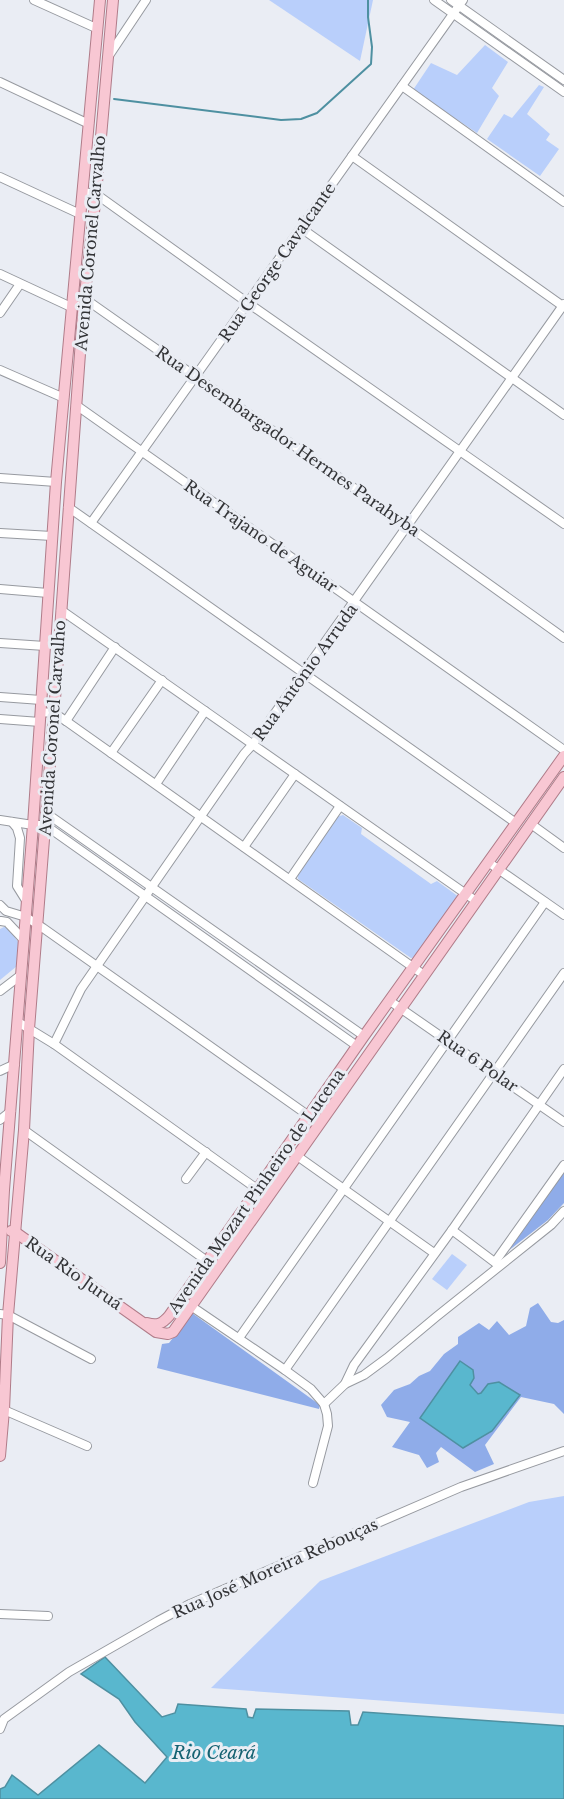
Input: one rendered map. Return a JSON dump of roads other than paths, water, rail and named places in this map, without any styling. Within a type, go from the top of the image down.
[{"type":"main road","name":"Avenida Coronel Carvalho","points":[[0,1263],[2,1192],[15,1064],[56,482],[100,0]]},
{"type":"main road","name":"Avenida Coronel Carvalho","points":[[0,1456],[4,1410],[4,1314],[15,1232],[24,1130],[29,1029],[76,405],[113,0]]},
{"type":"main road","name":"Avenida Mozart Pinheiro de Lucena","points":[[143,1323],[157,1325],[163,1323],[181,1299],[364,1036],[564,756]]},
{"type":"main road","name":"Avenida Mozart Pinheiro de Lucena","points":[[143,1323],[156,1332],[168,1334],[173,1332],[476,901],[563,782]]},
{"type":"main road","name":"Rua Rio Juruá","points":[[2,1231],[15,1232],[143,1323]]},
{"type":"street","points":[[34,0],[96,28]]},
{"type":"street","points":[[108,58],[146,0]]},
{"type":"street","points":[[434,0],[563,85]]},
{"type":"street","points":[[451,0],[461,3],[563,85]]},
{"type":"street","name":"Rua George Cavalcante","points":[[91,523],[461,3]]},
{"type":"street","points":[[0,82],[89,122]]},
{"type":"street","points":[[402,86],[564,202]]},
{"type":"street","points":[[352,156],[564,306]]},
{"type":"street","points":[[0,177],[80,214]]},
{"type":"street","points":[[83,192],[96,194],[564,524]]},
{"type":"street","points":[[301,228],[564,415]]},
{"type":"street","points":[[0,274],[71,307],[84,304]]},
{"type":"street","points":[[0,313],[20,284]]},
{"type":"street","name":"Rua Desembargador Hermes Parahyba","points":[[84,304],[91,303],[196,376],[564,638]]},
{"type":"street","name":"Rua Antônio Arruda","points":[[54,1044],[81,989],[244,753],[253,744],[564,306]]},
{"type":"street","points":[[0,370],[64,398]]},
{"type":"street","name":"Rua Trajano de Aguiar","points":[[76,405],[564,750]]},
{"type":"street","points":[[0,478],[56,482]]},
{"type":"street","points":[[69,507],[516,823]]},
{"type":"street","points":[[0,533],[52,536]]},
{"type":"street","points":[[0,589],[48,592]]},
{"type":"street","points":[[61,610],[476,901]]},
{"type":"street","points":[[0,643],[45,646]]},
{"type":"street","points":[[66,721],[115,647]]},
{"type":"street","points":[[111,753],[162,680]]},
{"type":"street","points":[[0,697],[40,711],[54,713],[424,975]]},
{"type":"street","points":[[0,719],[40,711]]},
{"type":"street","points":[[156,784],[205,711]]},
{"type":"street","points":[[244,847],[295,774]]},
{"type":"street","points":[[550,777],[563,782]]},
{"type":"street","points":[[290,879],[340,806]]},
{"type":"street","points":[[46,813],[364,1036]]},
{"type":"street","points":[[0,820],[45,825],[357,1046]]},
{"type":"street","name":"Avenida Coronel Carvalho","points":[[12,822],[20,838],[17,886],[27,902]]},
{"type":"street","points":[[531,824],[564,848]]},
{"type":"street","points":[[488,862],[564,914]]},
{"type":"street","points":[[239,1338],[545,902]]},
{"type":"street","points":[[1,915],[26,917],[37,924],[309,1116]]},
{"type":"street","points":[[1,915],[24,940]]},
{"type":"street","points":[[285,1370],[564,973]]},
{"type":"street","points":[[0,991],[21,975]]},
{"type":"street","name":"Rua 6 Polar","points":[[390,1001],[564,1122]]},
{"type":"street","points":[[18,1022],[54,1044],[257,1189]]},
{"type":"street","points":[[0,1071],[15,1064]]},
{"type":"street","points":[[345,1384],[354,1365],[452,1230],[564,1069]]},
{"type":"street","points":[[0,1120],[11,1111]]},
{"type":"street","points":[[24,1130],[207,1261]]},
{"type":"street","points":[[286,1148],[434,1253]]},
{"type":"street","points":[[186,1179],[206,1152]]},
{"type":"street","points":[[497,1263],[564,1165]]},
{"type":"street","points":[[324,1404],[345,1384],[364,1375],[387,1358],[497,1263],[551,1225],[564,1211]]},
{"type":"street","points":[[452,1230],[497,1263]]},
{"type":"street","points":[[181,1299],[311,1389],[324,1404],[328,1426],[313,1483]]},
{"type":"street","points":[[4,1314],[91,1359]]},
{"type":"street","points":[[4,1410],[87,1446]]},
{"type":"street","name":"Rua José Moreira Rebouças","points":[[0,1729],[2,1717],[69,1672],[190,1604],[460,1487],[564,1451]]},
{"type":"street","points":[[0,1614],[48,1616]]},
{"type":"water","points":[[460,1361],[473,1370],[474,1378],[470,1385],[478,1394],[488,1384],[499,1382],[520,1395],[492,1431],[463,1448],[420,1418]]},
{"type":"water","name":"Rio Ceará","points":[[105,1657],[162,1717],[175,1713],[178,1704],[246,1709],[248,1717],[253,1718],[256,1709],[349,1711],[351,1725],[358,1725],[363,1712],[564,1726],[564,1799],[0,1799],[0,1789],[5,1787],[12,1775],[38,1795],[99,1745],[145,1783],[167,1757],[135,1722],[119,1699],[81,1674]]},
{"type":"waterway","points":[[114,99],[281,120],[301,119],[317,113],[371,64],[368,0]]}]
